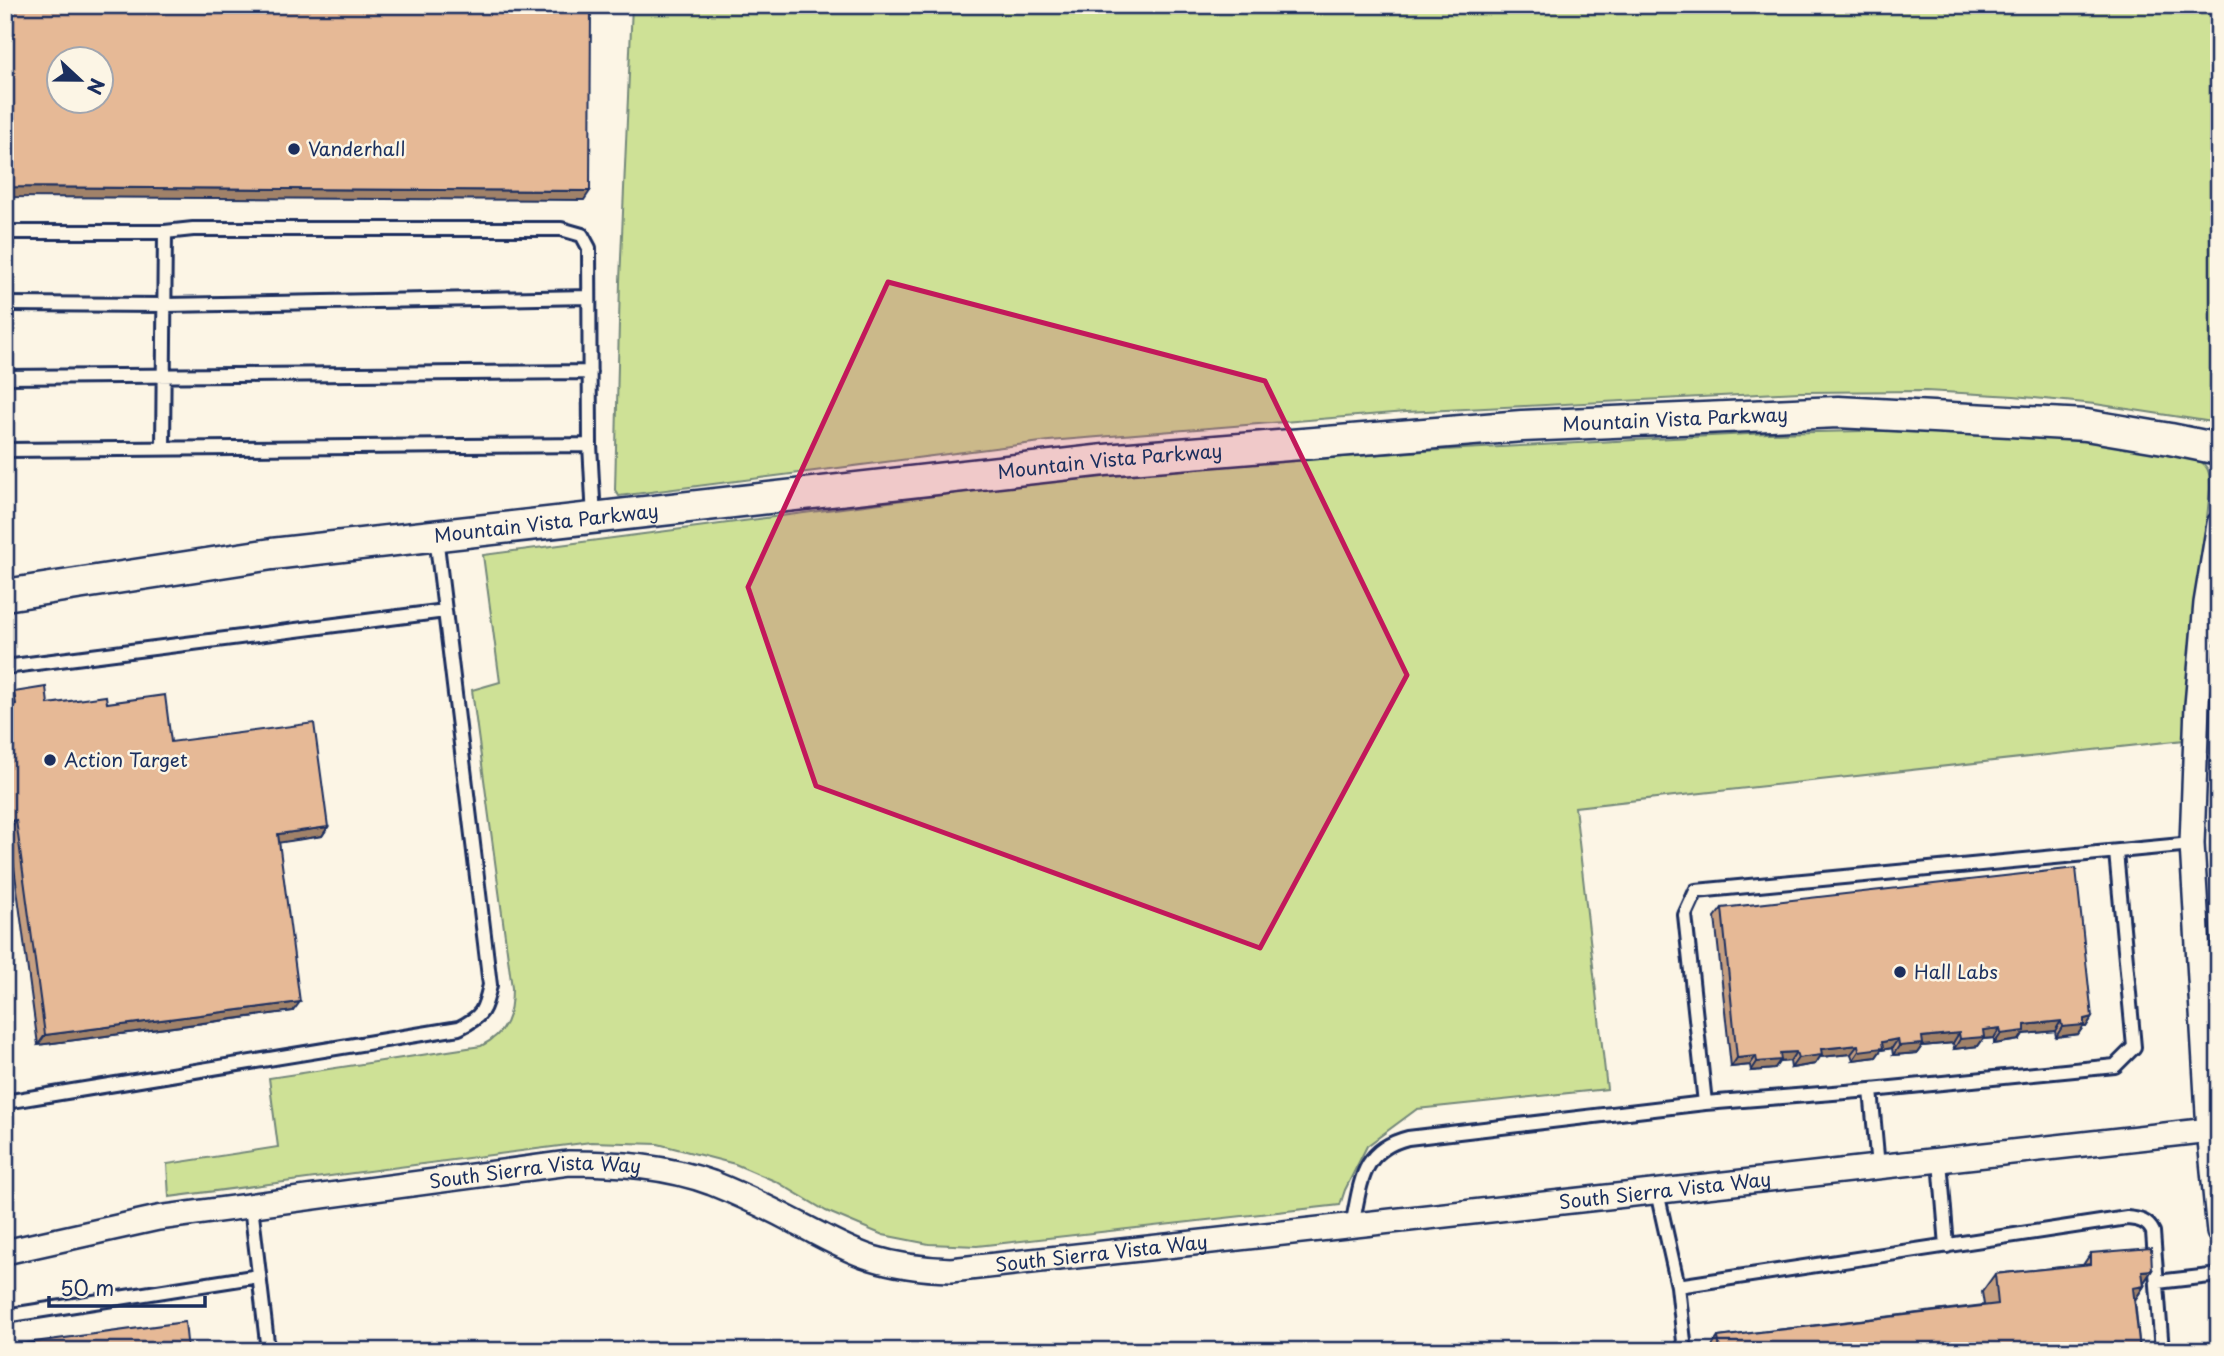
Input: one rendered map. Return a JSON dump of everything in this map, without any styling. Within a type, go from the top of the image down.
[{"type":"street","name":"Mountain Vista Parkway","points":[[5,596],[272,554],[1119,459],[1522,426],[1838,412],[2086,425],[2219,449]]},
{"type":"street","points":[[2219,524],[2207,603],[2209,683],[2192,844],[2209,968],[2219,1232]]},
{"type":"street","name":"South Sierra Vista Way","points":[[5,1252],[159,1218],[569,1163],[608,1163],[659,1169],[709,1182],[755,1201],[836,1244],[870,1257],[915,1268],[951,1270],[2214,1130]]},
{"type":"lane","points":[[5,232],[561,229],[582,235],[589,248],[590,445],[594,518]]},
{"type":"lane","points":[[163,448],[165,232]]},
{"type":"lane","points":[[5,304],[165,305],[589,297]]},
{"type":"lane","points":[[5,377],[590,372]]},
{"type":"lane","points":[[5,450],[590,445]]},
{"type":"lane","points":[[5,1102],[459,1028],[477,1019],[486,1005],[490,985],[436,536]]},
{"type":"lane","points":[[5,667],[444,611]]},
{"type":"lane","points":[[1705,1103],[1685,915],[1696,891],[2192,844]]},
{"type":"lane","points":[[1352,1226],[1362,1178],[1375,1154],[1390,1143],[1408,1138],[1705,1103],[2115,1066],[2134,1047],[2116,852]]},
{"type":"lane","points":[[1871,1090],[1878,1167]]},
{"type":"lane","points":[[1940,1161],[1947,1246]]},
{"type":"lane","points":[[1657,1192],[1678,1286],[1685,1351]]},
{"type":"lane","points":[[251,1206],[268,1351]]},
{"type":"lane","points":[[1678,1286],[2127,1218],[2135,1219],[2150,1225],[2153,1232],[2162,1351]]},
{"type":"lane","points":[[2157,1282],[2219,1275]]},
{"type":"lane","points":[[5,1316],[259,1276]]},
{"type":"highlighted area","points":[[888,282],[1265,381],[1407,675],[1260,948],[816,786],[748,587]]},
{"type":"green space","points":[[632,5],[2219,5],[2219,423],[2095,404],[2014,396],[1926,391],[1800,392],[1406,412],[1049,441],[619,496],[615,490],[620,281]]},
{"type":"green space","points":[[1909,430],[2076,440],[2191,456],[2205,465],[2209,473],[2210,489],[2184,740],[1575,807],[1607,1089],[1417,1109],[1367,1146],[1340,1205],[977,1246],[929,1244],[883,1235],[826,1211],[777,1182],[735,1164],[658,1144],[591,1142],[169,1197],[167,1164],[278,1147],[269,1078],[481,1046],[497,1035],[506,1022],[511,1007],[512,988],[472,690],[500,682],[483,555],[1087,476],[1425,451],[1768,433]]},
{"type":"building","name":"Vanderhall","points":[[5,5],[591,5],[590,191],[5,187]]},
{"type":"building","name":"Action Target","points":[[46,687],[48,704],[106,696],[107,703],[165,695],[171,742],[314,723],[328,827],[278,834],[300,1002],[45,1035],[16,820],[5,822],[5,716],[13,715],[12,705],[16,704],[14,692]]},
{"type":"building","name":"Hall Labs","points":[[2076,868],[2092,1017],[2084,1019],[2084,1025],[2062,1027],[2061,1021],[2025,1025],[2025,1031],[2001,1034],[2000,1028],[1983,1030],[1984,1037],[1960,1039],[1959,1033],[1922,1037],[1923,1044],[1899,1046],[1898,1039],[1882,1042],[1883,1048],[1859,1051],[1858,1045],[1821,1049],[1822,1055],[1798,1058],[1796,1052],[1780,1053],[1781,1060],[1757,1062],[1756,1056],[1737,1058],[1722,908]]},
{"type":"building","points":[[2151,1248],[2152,1270],[2142,1271],[2144,1286],[2133,1288],[2140,1351],[1720,1351],[1718,1337],[1998,1304],[1995,1274],[2091,1264],[2091,1253]]},
{"type":"building","points":[[185,1322],[188,1351],[5,1351],[5,1346]]},
{"type":"place","name":"Vanderhall","points":[[294,149]]},
{"type":"place","name":"Action Target","points":[[50,760]]},
{"type":"place","name":"Hall Labs","points":[[1900,972]]}]
